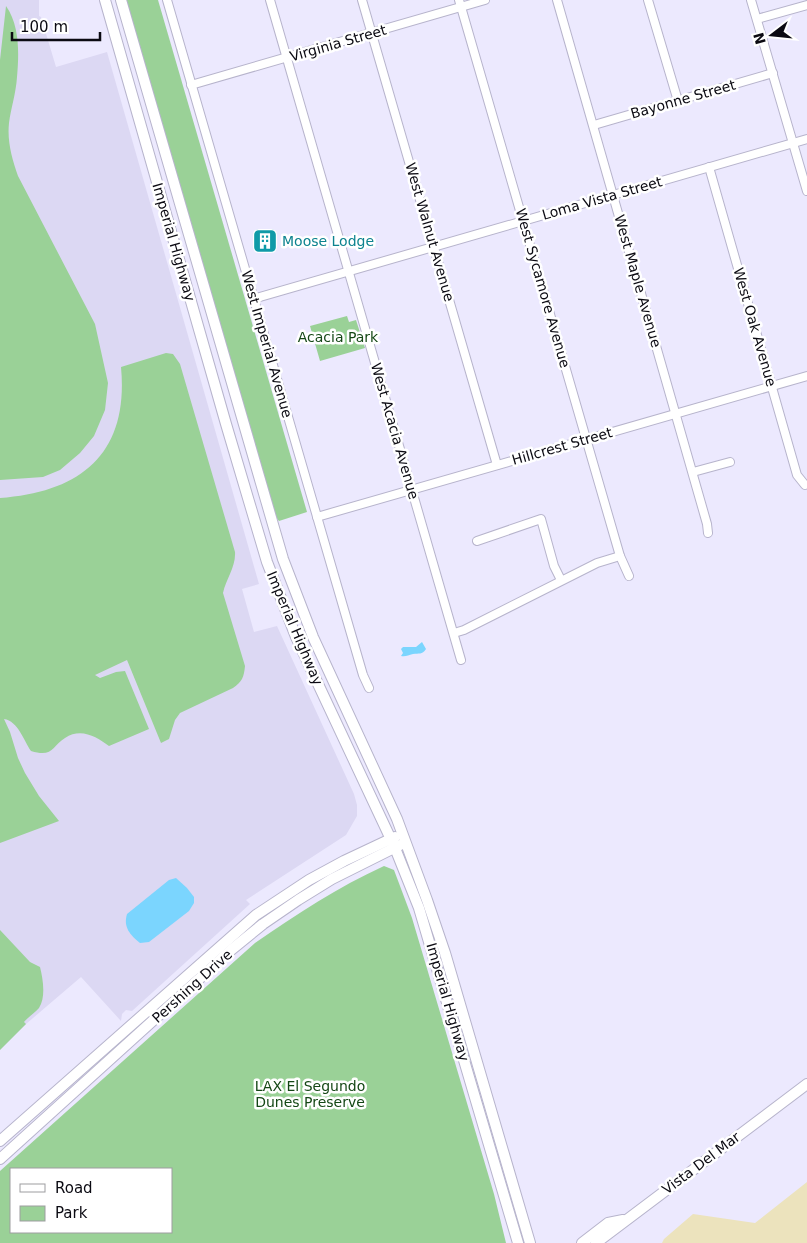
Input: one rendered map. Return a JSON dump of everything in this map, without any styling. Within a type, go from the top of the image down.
[{"type":"main road","name":"Imperial Highway","points":[[105,0],[267,562],[296,637],[393,844],[426,926],[518,1243]]},
{"type":"main road","name":"Imperial Highway","points":[[121,0],[272,525],[299,603],[391,803],[404,838],[442,945],[530,1243]]},
{"type":"main road","points":[[247,494],[252,498],[260,524],[263,527],[272,525]]},
{"type":"main road","name":"Pershing Drive","points":[[0,1159],[255,930],[315,889],[404,838]]},
{"type":"main road","name":"Pershing Drive","points":[[0,1141],[256,915],[309,880],[393,844]]},
{"type":"main road","name":"Vista Del Mar","points":[[596,1243],[807,1084]]},
{"type":"main road","points":[[582,1243],[608,1223],[626,1219]]},
{"type":"street","name":"West Imperial Avenue","points":[[167,0],[363,675],[369,688]]},
{"type":"street","name":"West Acacia Avenue","points":[[270,0],[461,660]]},
{"type":"street","name":"West Walnut Avenue","points":[[362,0],[497,465]]},
{"type":"street","name":"Virginia Street","points":[[191,85],[372,33],[460,3],[485,0]]},
{"type":"street","name":"West Maple Avenue","points":[[557,0],[677,413],[708,524],[708,533]]},
{"type":"street","points":[[648,0],[678,101]]},
{"type":"street","points":[[751,0],[807,191]]},
{"type":"street","name":"West Sycamore Avenue","points":[[460,3],[620,556],[629,576]]},
{"type":"street","points":[[757,20],[807,4]]},
{"type":"street","name":"Bayonne Street","points":[[594,125],[773,73]]},
{"type":"street","name":"Loma Vista Street","points":[[253,299],[807,139]]},
{"type":"street","name":"West Oak Avenue","points":[[709,168],[797,475],[805,485]]},
{"type":"street","name":"Hillcrest Street","points":[[317,517],[807,376]]},
{"type":"street","points":[[693,472],[730,462]]},
{"type":"street","points":[[477,541],[541,519],[554,566],[561,580]]},
{"type":"street","points":[[454,633],[464,630],[597,563],[620,556]]},
{"type":"shaded area","points":[[0,0],[39,0],[39,16],[41,17],[56,67],[107,52],[259,584],[242,589],[254,632],[277,626],[354,794],[357,816],[346,835],[246,900],[250,904],[132,1011],[126,1010],[122,1014],[121,1021],[81,977],[26,1024],[0,1050]]},
{"type":"green space","points":[[126,0],[158,0],[307,512],[279,521],[275,516]]},
{"type":"green space","points":[[6,6],[14,22],[18,50],[18,68],[9,130],[12,157],[18,176],[95,324],[108,383],[105,410],[94,436],[80,453],[60,470],[43,477],[0,480],[0,60]]},
{"type":"green space","name":"Acacia Park","points":[[347,316],[349,322],[356,320],[365,348],[320,361],[310,326]]},
{"type":"green space","points":[[166,353],[173,354],[180,364],[235,552],[234,563],[223,593],[245,666],[243,676],[239,684],[233,688],[180,713],[175,720],[169,739],[161,743],[127,660],[95,675],[100,678],[125,671],[149,729],[109,746],[88,734],[77,733],[65,738],[48,752],[38,753],[31,751],[13,723],[4,719],[25,773],[39,796],[59,821],[0,843],[0,498],[29,494],[55,487],[76,477],[94,462],[108,445],[117,423],[121,397],[121,367]]},
{"type":"green space","name":"LAX El Segundo Dunes Preserve","points":[[384,866],[394,870],[412,918],[494,1194],[506,1243],[0,1243],[0,1171],[255,943],[350,883]]},
{"type":"green space","points":[[0,930],[30,962],[40,967],[43,999],[39,1008],[24,1022],[26,1024],[0,1050]]},
{"type":"sand","points":[[807,1182],[807,1243],[662,1243],[664,1239],[693,1214],[755,1223]]},
{"type":"water","points":[[422,642],[426,649],[423,652],[401,656],[403,653],[401,649],[403,647],[416,647]]},
{"type":"water","points":[[176,878],[194,897],[194,903],[189,911],[149,942],[140,943],[128,930],[126,923],[127,914],[169,880]]},
{"type":"place","name":"Moose Lodge","points":[[265,241]]}]
